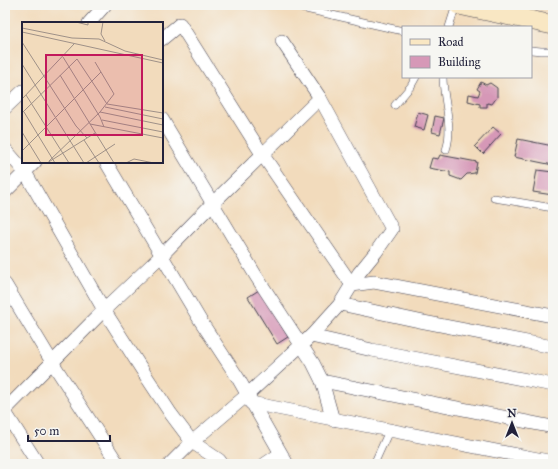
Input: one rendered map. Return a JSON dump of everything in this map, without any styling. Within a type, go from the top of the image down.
[{"type":"main road","points":[[459,5],[553,25]]},
{"type":"street","points":[[95,21],[105,5]]},
{"type":"street","points":[[163,38],[180,24],[262,154],[352,285]]},
{"type":"street","points":[[170,464],[192,442],[249,399],[311,336],[340,304],[358,273],[376,252],[392,229],[320,98],[282,41]]},
{"type":"street","points":[[5,108],[22,92]]},
{"type":"street","points":[[38,464],[5,411],[104,310],[162,255],[320,98]]},
{"type":"street","points":[[163,121],[256,276],[313,363],[322,381],[333,420]]},
{"type":"street","points":[[5,149],[25,172],[104,310],[146,376],[192,442],[219,460],[222,464]]},
{"type":"street","points":[[5,192],[34,163]]},
{"type":"street","points":[[107,163],[200,320],[238,378],[284,459],[265,464]]},
{"type":"street","points":[[352,285],[374,282],[553,316]]},
{"type":"street","points":[[5,284],[52,362],[118,464]]},
{"type":"street","points":[[340,304],[427,323],[553,347]]},
{"type":"street","points":[[311,336],[372,350],[553,385]]},
{"type":"street","points":[[322,381],[553,427]]},
{"type":"street","points":[[249,399],[333,420],[519,460],[553,462]]},
{"type":"lane","points":[[288,5],[402,31]]},
{"type":"lane","points":[[449,26],[456,5]]},
{"type":"lane","points":[[532,50],[553,51]]},
{"type":"lane","points":[[395,105],[411,86],[415,78]]},
{"type":"lane","points":[[443,78],[449,126],[449,140],[446,150]]},
{"type":"lane","points":[[494,198],[553,208]]},
{"type":"lane","points":[[374,464],[389,431]]},
{"type":"building","points":[[481,82],[486,85],[490,83],[497,88],[497,97],[492,104],[487,103],[487,107],[480,107],[480,104],[468,101],[469,94],[478,96],[480,91],[477,89]]},
{"type":"building","points":[[418,112],[428,115],[424,130],[414,127]]},
{"type":"building","points":[[435,116],[444,118],[440,134],[432,132]]},
{"type":"building","points":[[493,127],[501,134],[483,154],[475,146]]},
{"type":"building","points":[[518,139],[553,146],[553,165],[514,157]]},
{"type":"building","points":[[440,155],[477,162],[475,173],[467,174],[461,180],[450,176],[450,172],[429,168],[432,158],[438,159]]},
{"type":"building","points":[[537,170],[553,172],[553,195],[533,192]]},
{"type":"building","points":[[259,290],[288,337],[277,344],[248,297]]}]
